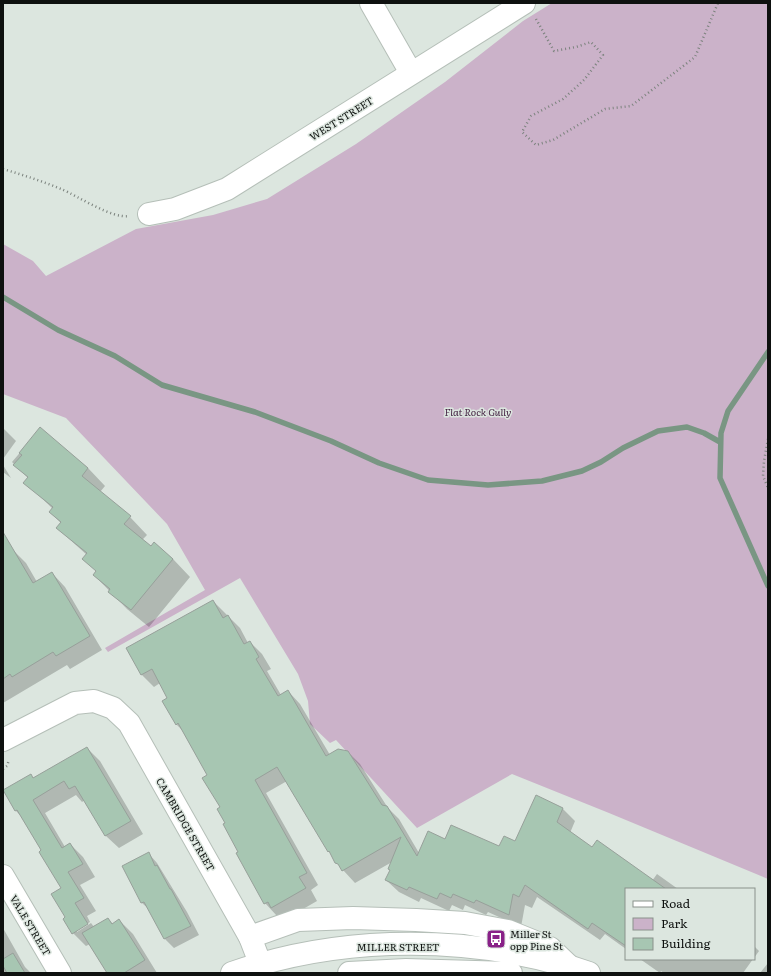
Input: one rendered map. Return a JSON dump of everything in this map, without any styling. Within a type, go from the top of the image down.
[{"type":"street","points":[[371,3],[411,73]]},
{"type":"street","name":"WEST STREET","points":[[149,214],[175,209],[227,189],[411,73],[529,10]]},
{"type":"street","name":"CAMBRIDGE STREET","points":[[3,740],[75,703],[94,701],[113,708],[129,723],[250,937],[262,968]]},
{"type":"street","name":"VALE STREET","points":[[3,876],[60,973]]},
{"type":"street","points":[[250,937],[298,920],[353,918],[465,923],[508,931],[550,948],[569,966]]},
{"type":"street","points":[[394,944],[406,971]]},
{"type":"street","name":"MILLER STREET","points":[[232,973],[262,968],[302,953],[344,947],[420,944],[523,954],[589,973]]},
{"type":"street","points":[[349,973],[406,971],[511,973]]},
{"type":"path","points":[[529,10],[554,51],[576,47],[591,42],[602,55],[584,80],[563,99],[531,116],[522,132],[536,145],[553,140],[605,109],[630,106],[695,57],[718,3]]},
{"type":"path","points":[[3,169],[41,180],[103,210],[123,217],[149,214]]},
{"type":"path","points":[[768,439],[763,476],[768,488]]},
{"type":"path","points":[[3,768],[7,766]]},
{"type":"green space","name":"Flat Rock Gully","points":[[552,3],[768,3],[768,879],[512,774],[417,828],[336,740],[330,743],[310,724],[308,701],[298,674],[240,578],[108,652],[105,648],[205,590],[167,524],[66,418],[3,394],[3,244],[33,261],[46,276],[136,229],[213,215],[267,199],[356,144],[445,82],[523,21]]},
{"type":"building","points":[[40,427],[88,468],[82,476],[131,516],[124,524],[151,546],[154,542],[173,559],[131,610],[108,592],[110,589],[93,575],[96,571],[82,559],[87,553],[56,528],[61,522],[49,512],[53,507],[23,483],[28,477],[13,465],[22,455],[19,453]]},
{"type":"building","points":[[3,532],[33,583],[52,572],[90,636],[56,656],[53,652],[12,677],[10,674],[3,679]]},
{"type":"building","points":[[213,600],[223,618],[228,615],[244,644],[250,641],[259,657],[256,659],[278,696],[288,690],[326,756],[338,749],[348,751],[382,805],[387,806],[417,856],[428,831],[445,839],[451,825],[499,846],[504,836],[515,841],[536,795],[563,808],[557,822],[592,847],[597,840],[665,888],[625,888],[625,945],[592,923],[588,929],[525,885],[519,897],[513,894],[509,915],[476,900],[474,903],[453,894],[451,898],[440,893],[437,899],[409,887],[407,890],[385,880],[401,837],[342,871],[338,864],[335,863],[329,851],[328,852],[277,767],[255,780],[307,873],[299,877],[306,888],[271,908],[268,902],[264,904],[236,853],[238,852],[217,809],[220,807],[202,778],[207,775],[178,723],[176,725],[162,701],[167,698],[152,669],[141,675],[126,648]]},
{"type":"building","points":[[87,747],[131,821],[105,836],[75,786],[69,789],[64,781],[33,800],[62,848],[70,843],[83,864],[68,872],[84,898],[75,903],[88,924],[72,934],[63,919],[65,917],[51,894],[61,888],[39,852],[41,850],[3,790],[31,774],[33,778]]},
{"type":"building","points":[[149,852],[155,866],[157,865],[191,926],[164,939],[144,902],[141,903],[122,866]]},
{"type":"building","points":[[108,918],[112,924],[119,919],[145,960],[124,973],[107,973],[82,933]]},
{"type":"building","points":[[13,953],[25,973],[7,973],[3,966],[3,959]]},
{"type":"waterway","points":[[3,297],[58,330],[115,356],[162,385],[255,412],[331,441],[379,463],[428,480],[488,485],[542,481],[582,471],[601,462],[623,448],[658,431],[687,427],[704,433],[720,442]]},
{"type":"waterway","points":[[768,352],[728,411],[721,433],[720,478],[768,586]]},
{"type":"place","name":"Miller St opp Pine St","points":[[496,939]]}]
